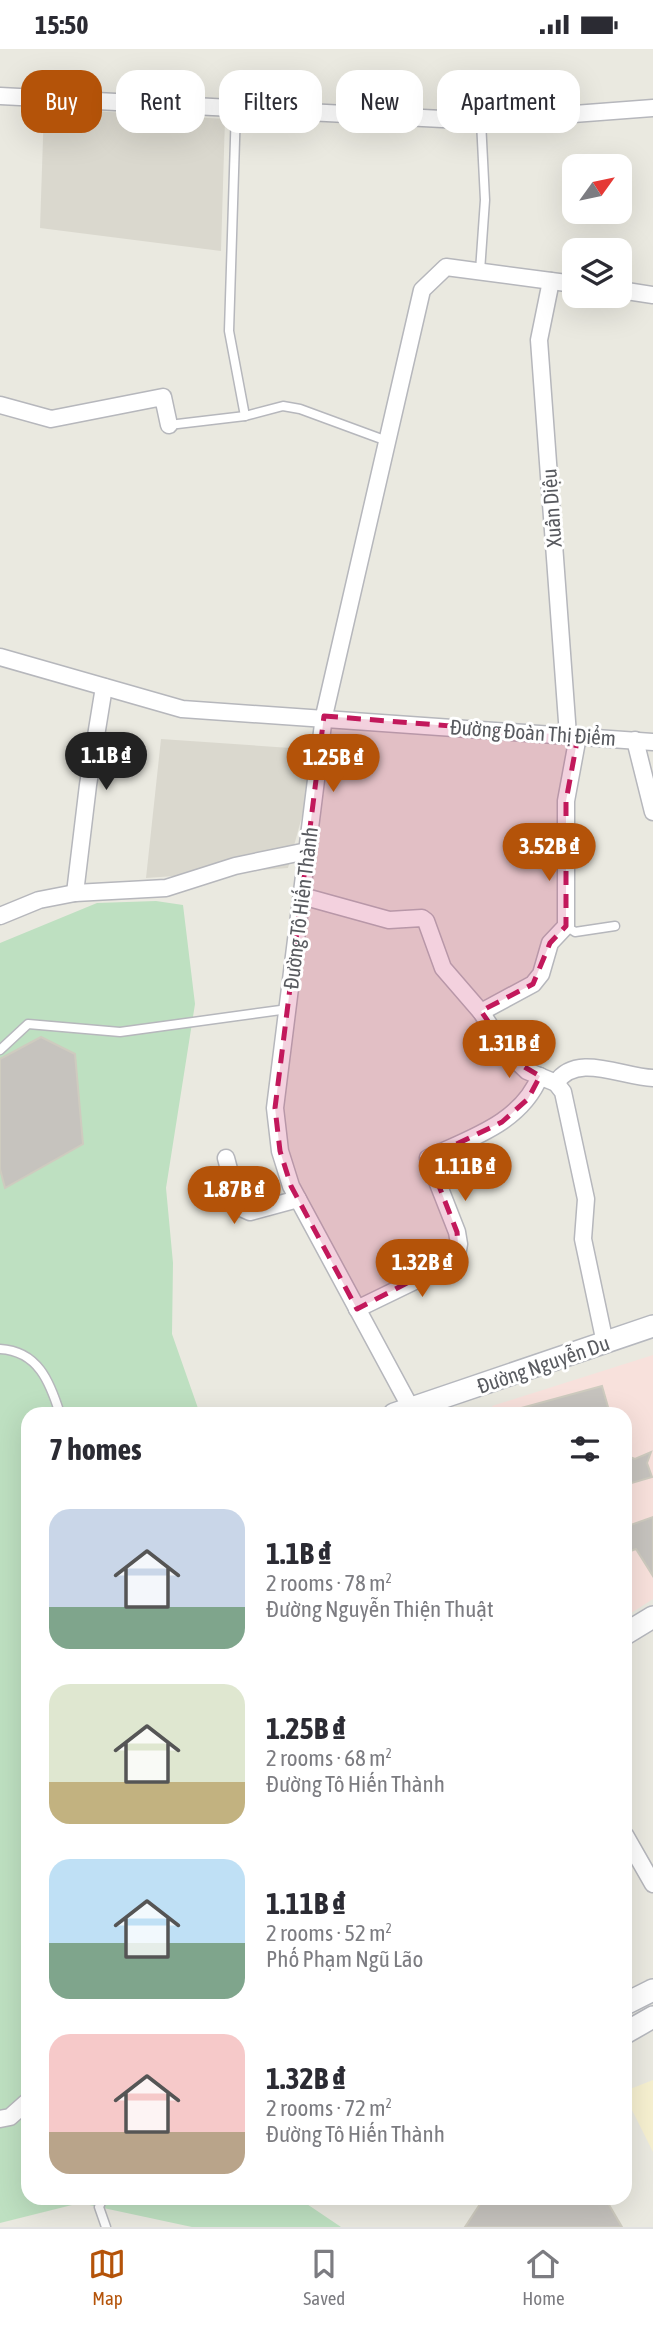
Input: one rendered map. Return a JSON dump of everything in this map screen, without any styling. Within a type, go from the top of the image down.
[{"type":"street","points":[[0,96],[219,107]]},
{"type":"street","points":[[580,114],[653,108]]},
{"type":"street","points":[[322,113],[437,119]]},
{"type":"street","name":"Đường Tô Hiến Thành","points":[[404,1407],[357,1309],[298,1199],[280,1151],[275,1108],[324,716],[422,291],[446,267],[562,282]]},
{"type":"street","name":"Xuân Diệu","points":[[551,281],[539,340],[573,736],[566,801],[566,926]]},
{"type":"street","points":[[632,292],[653,295]]},
{"type":"street","points":[[0,405],[51,419],[163,397],[169,425]]},
{"type":"street","name":"Đường Đoàn Thị Điểm","points":[[0,657],[182,709],[324,716],[653,742]]},
{"type":"street","points":[[75,893],[88,785],[104,687]]},
{"type":"street","points":[[635,740],[653,812]]},
{"type":"street","points":[[0,916],[39,900],[75,893],[166,888],[235,866],[307,851]]},
{"type":"street","points":[[302,896],[389,920],[426,921],[443,968],[481,1012],[516,1062],[556,1083],[563,1092],[586,1199],[583,1238],[605,1343]]},
{"type":"street","points":[[481,1012],[533,984],[541,974],[550,943],[566,926]]},
{"type":"street","points":[[556,1083],[562,1073],[578,1067],[653,1078]]},
{"type":"street","points":[[357,1309],[456,1261],[459,1244],[457,1232],[428,1158],[502,1122],[528,1099],[540,1076]]},
{"type":"street","points":[[226,1158],[239,1207],[243,1210],[250,1212],[298,1199]]},
{"type":"street","name":"Đường Nguyễn Du","points":[[420,1407],[653,1327]]},
{"type":"street","points":[[632,1630],[653,1617]]},
{"type":"street","points":[[632,1847],[653,1884]]},
{"type":"street","points":[[632,2000],[653,1990]]},
{"type":"street","points":[[632,2029],[653,2017]]},
{"type":"street","points":[[0,2119],[10,2117],[21,2107]]},
{"type":"lane","points":[[235,133],[229,331],[245,416]]},
{"type":"lane","points":[[480,271],[485,200],[482,133]]},
{"type":"lane","points":[[169,425],[245,416],[283,407],[300,409],[387,442]]},
{"type":"lane","points":[[566,926],[575,932],[615,926]]},
{"type":"lane","points":[[0,1050],[28,1024],[120,1033],[288,1009]]},
{"type":"lane","points":[[0,1349],[14,1349],[36,1362],[51,1385],[58,1407]]},
{"type":"lane","points":[[100,2205],[106,2227]]},
{"type":"highlighted area","points":[[324,716],[578,736],[566,801],[566,926],[550,943],[533,984],[481,1011],[516,1062],[540,1076],[528,1099],[502,1122],[428,1158],[457,1232],[459,1256],[357,1309],[291,1186],[280,1151],[275,1108]]},
{"type":"shaded area","points":[[102,112],[116,112],[116,133],[205,133],[205,118],[219,119],[219,133],[225,133],[221,251],[40,228],[43,133],[102,133]]},
{"type":"shaded area","points":[[161,739],[320,750],[288,868],[146,878]]},
{"type":"shaded area","points":[[653,1355],[653,1599],[632,1612],[632,1407],[492,1406]]},
{"type":"green space","points":[[156,901],[183,905],[195,1004],[166,1188],[173,1263],[172,1334],[198,1407],[21,1407],[21,2205],[72,2205],[0,2223],[0,943],[97,903]]},
{"type":"green space","points":[[89,2205],[308,2205],[341,2227],[192,2227]]},
{"type":"sand","points":[[653,2080],[653,2152],[632,2110],[632,2088]]},
{"type":"building","points":[[41,1037],[75,1054],[83,1144],[5,1188],[0,1169],[0,1059]]},
{"type":"building","points":[[602,1386],[608,1407],[525,1407]]},
{"type":"building","points":[[651,1452],[647,1463],[652,1477],[632,1483],[632,1458]]},
{"type":"building","points":[[653,1517],[653,1576],[636,1549],[632,1550],[632,1524]]},
{"type":"building","points":[[479,2205],[609,2205],[622,2227],[465,2227]]}]
